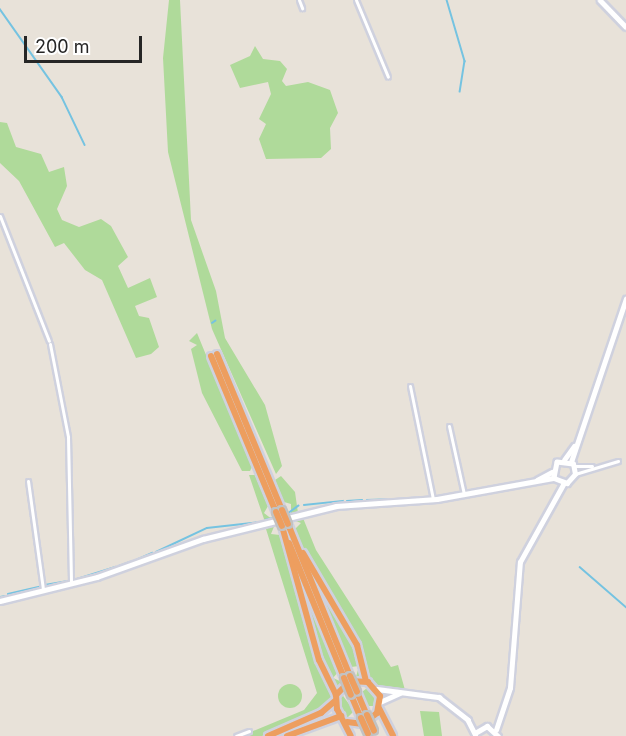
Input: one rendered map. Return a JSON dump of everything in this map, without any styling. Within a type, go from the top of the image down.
[{"type":"highway","points":[[214,355],[371,734]]},
{"type":"highway","points":[[285,525],[357,645],[366,681],[376,689],[393,736]]},
{"type":"highway","points":[[285,525],[319,660],[351,736]]},
{"type":"highway","points":[[294,539],[347,677]]},
{"type":"highway","points":[[268,736],[321,713],[350,681],[366,681]]},
{"type":"highway","points":[[347,722],[368,722],[380,705]]},
{"type":"highway","points":[[287,736],[341,716]]},
{"type":"street","points":[[299,0],[302,9]]},
{"type":"street","points":[[356,0],[388,77]]},
{"type":"street","points":[[600,0],[626,27]]},
{"type":"street","points":[[0,216],[50,343],[68,437],[71,583]]},
{"type":"street","points":[[535,481],[552,472],[574,446],[626,299]]},
{"type":"street","points":[[410,387],[433,499]]},
{"type":"street","points":[[448,426],[464,495]]},
{"type":"street","points":[[574,446],[575,474]]},
{"type":"street","points":[[564,460],[573,464],[594,466]]},
{"type":"street","points":[[376,689],[439,697],[468,720],[481,727],[490,727],[497,733],[510,688],[518,571],[553,498],[564,483],[575,474],[594,466],[618,461]]},
{"type":"street","points":[[552,472],[556,479],[553,498]]},
{"type":"street","points":[[0,601],[71,583],[210,537],[324,509],[464,495],[535,481],[556,479],[564,483]]},
{"type":"street","points":[[28,481],[43,589]]},
{"type":"street","points":[[380,705],[400,693]]},
{"type":"street","points":[[490,727],[501,714]]},
{"type":"street","points":[[468,720],[475,735],[481,727]]},
{"type":"street","points":[[236,736],[249,731]]},
{"type":"green space","points":[[169,0],[180,0],[191,220],[216,291],[225,338],[265,405],[282,466],[276,474],[212,329],[168,152],[163,58]]},
{"type":"green space","points":[[255,46],[263,59],[280,61],[287,69],[282,81],[286,86],[308,82],[330,90],[338,113],[330,128],[331,149],[321,158],[266,159],[259,139],[266,124],[259,119],[271,94],[268,82],[240,88],[230,65],[250,56]]},
{"type":"green space","points":[[0,122],[7,123],[16,147],[41,154],[49,172],[64,167],[67,186],[57,209],[62,220],[79,227],[101,219],[111,226],[128,257],[118,266],[128,288],[150,278],[157,297],[135,306],[139,316],[149,318],[159,347],[151,354],[136,358],[102,280],[85,270],[64,243],[55,247],[19,181],[0,163]]},
{"type":"green space","points":[[197,333],[252,467],[250,471],[242,471],[202,393],[191,349],[197,345],[189,341]]},
{"type":"green space","points":[[249,475],[255,475],[268,506],[264,513],[273,520],[264,519]]},
{"type":"green space","points":[[281,476],[295,492],[298,513],[291,515],[291,504],[284,502],[275,480]]},
{"type":"green space","points":[[303,518],[316,550],[391,667],[398,665],[405,690],[379,687],[369,678],[361,650],[302,547],[295,529],[301,523],[293,520]]},
{"type":"green space","points":[[275,524],[271,534],[280,535],[285,547],[332,699],[324,709],[262,736],[241,736],[304,710],[317,693],[266,529]]},
{"type":"green space","points":[[295,567],[338,672],[333,678],[342,682],[337,687],[322,661]]},
{"type":"green space","points":[[311,571],[357,651],[362,677],[356,677],[359,666],[351,667]]},
{"type":"green space","points":[[290,684],[295,685],[301,691],[301,701],[295,707],[290,708],[285,707],[279,701],[278,696],[279,691],[285,685]]},
{"type":"green space","points":[[361,684],[368,686],[377,698],[375,711],[371,715],[374,706],[367,706],[362,692],[367,688]]},
{"type":"green space","points":[[341,693],[354,711],[348,717],[358,721],[348,718],[341,710]]},
{"type":"green space","points":[[420,711],[439,712],[442,736],[424,736]]},
{"type":"waterway","points":[[447,0],[465,61],[460,92]]},
{"type":"waterway","points":[[0,9],[62,97],[85,145]]},
{"type":"waterway","points":[[367,500],[391,499]]},
{"type":"waterway","points":[[347,501],[362,500]]},
{"type":"waterway","points":[[304,505],[343,501]]},
{"type":"waterway","points":[[287,514],[298,506]]},
{"type":"waterway","points":[[265,520],[277,517]]},
{"type":"waterway","points":[[156,552],[207,528],[260,522]]},
{"type":"waterway","points":[[134,561],[152,553]]},
{"type":"waterway","points":[[119,566],[130,562]]},
{"type":"waterway","points":[[74,580],[115,567]]},
{"type":"waterway","points":[[580,567],[626,607]]},
{"type":"waterway","points":[[45,585],[68,581]]},
{"type":"waterway","points":[[8,594],[39,587]]},
{"type":"waterway","points":[[0,597],[5,596]]}]
